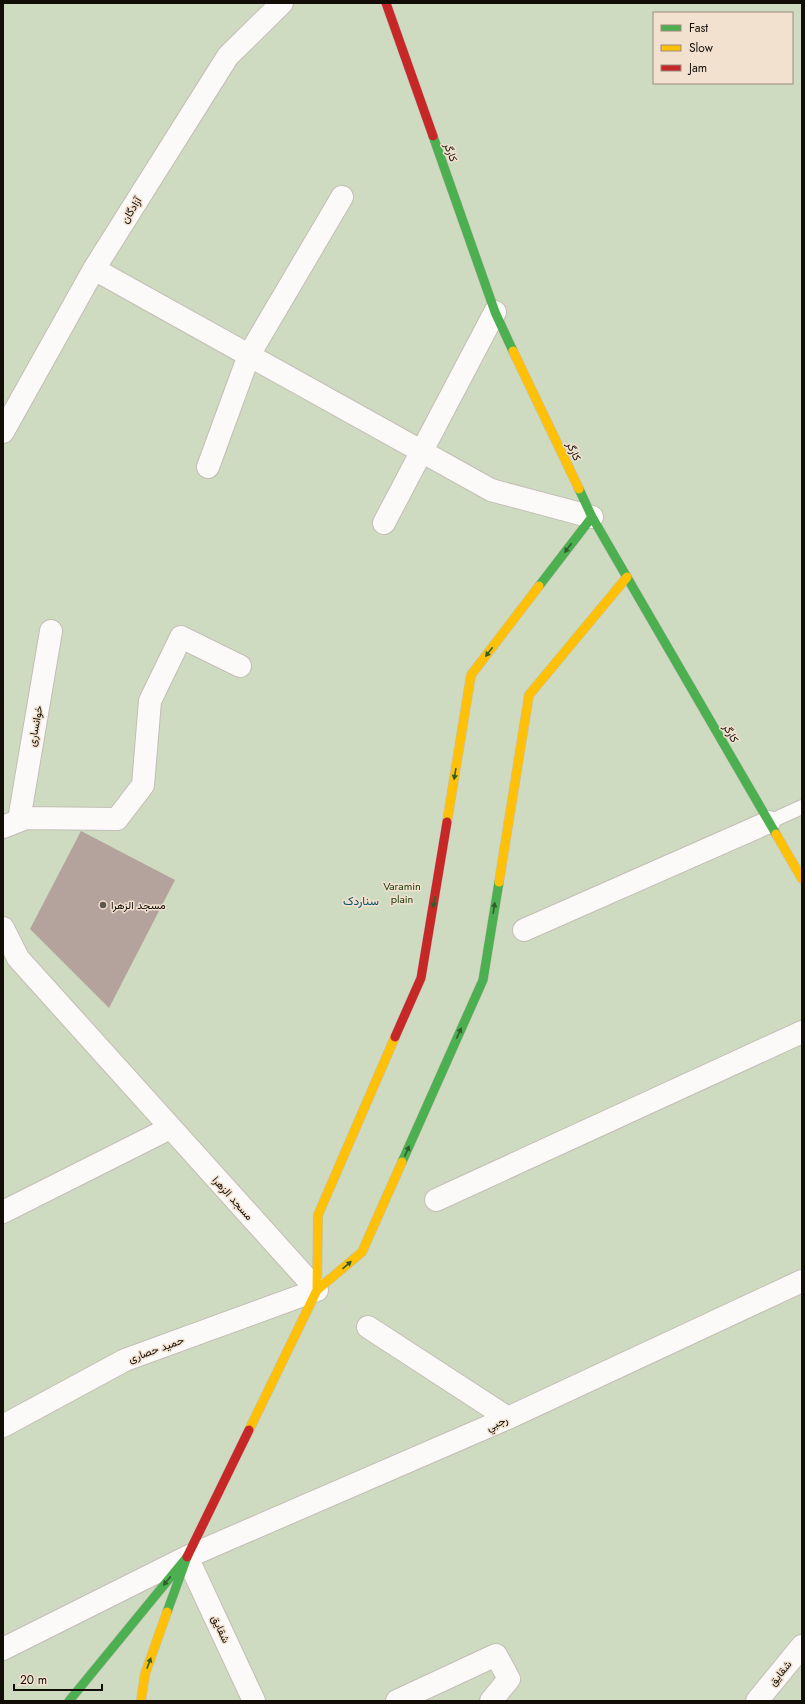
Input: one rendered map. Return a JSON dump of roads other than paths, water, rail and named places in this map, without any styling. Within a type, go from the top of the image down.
[{"type":"main road","name":"کارگر","points":[[386,3],[495,312],[592,517],[802,879]]},
{"type":"main road","points":[[317,1290],[318,1215],[422,978],[471,675],[592,517]]},
{"type":"main road","points":[[141,1701],[145,1674],[188,1557],[317,1290],[362,1252],[483,980],[529,695],[627,577]]},
{"type":"main road","points":[[69,1701],[188,1557]]},
{"type":"street","name":"آزادگان","points":[[3,432],[94,269],[228,56],[282,3]]},
{"type":"street","points":[[208,467],[248,355],[342,197]]},
{"type":"street","points":[[94,269],[491,490],[592,517]]},
{"type":"street","points":[[384,523],[495,312]]},
{"type":"street","name":"خوانساری","points":[[11,824],[51,631]]},
{"type":"street","points":[[11,824],[26,818],[117,819],[143,785],[150,701],[181,637],[240,666]]},
{"type":"street","points":[[524,930],[769,822]]},
{"type":"street","name":"مسجد الزهرا","points":[[3,928],[18,958],[317,1290]]},
{"type":"street","points":[[436,1200],[802,1032]]},
{"type":"street","points":[[3,1212],[170,1128]]},
{"type":"street","name":"رجبي","points":[[188,1557],[508,1418],[802,1281]]},
{"type":"street","name":"حمید حصاری","points":[[3,1426],[125,1360],[317,1290]]},
{"type":"street","points":[[368,1327],[508,1418]]},
{"type":"street","points":[[3,1649],[188,1557]]},
{"type":"street","name":"شقايق","points":[[188,1557],[254,1701]]},
{"type":"street","name":"شقايق","points":[[757,1701],[802,1646]]},
{"type":"street","points":[[398,1701],[496,1655],[509,1680],[491,1701]]},
{"type":"lane","points":[[769,822],[802,807]]},
{"type":"place","name":"مسجد الزهرا","points":[[103,905]]},
{"type":"district","name":"سناردک","points":[[361,901]]},
{"type":"park label","name":"Varamin plain","points":[[402,892]]}]
